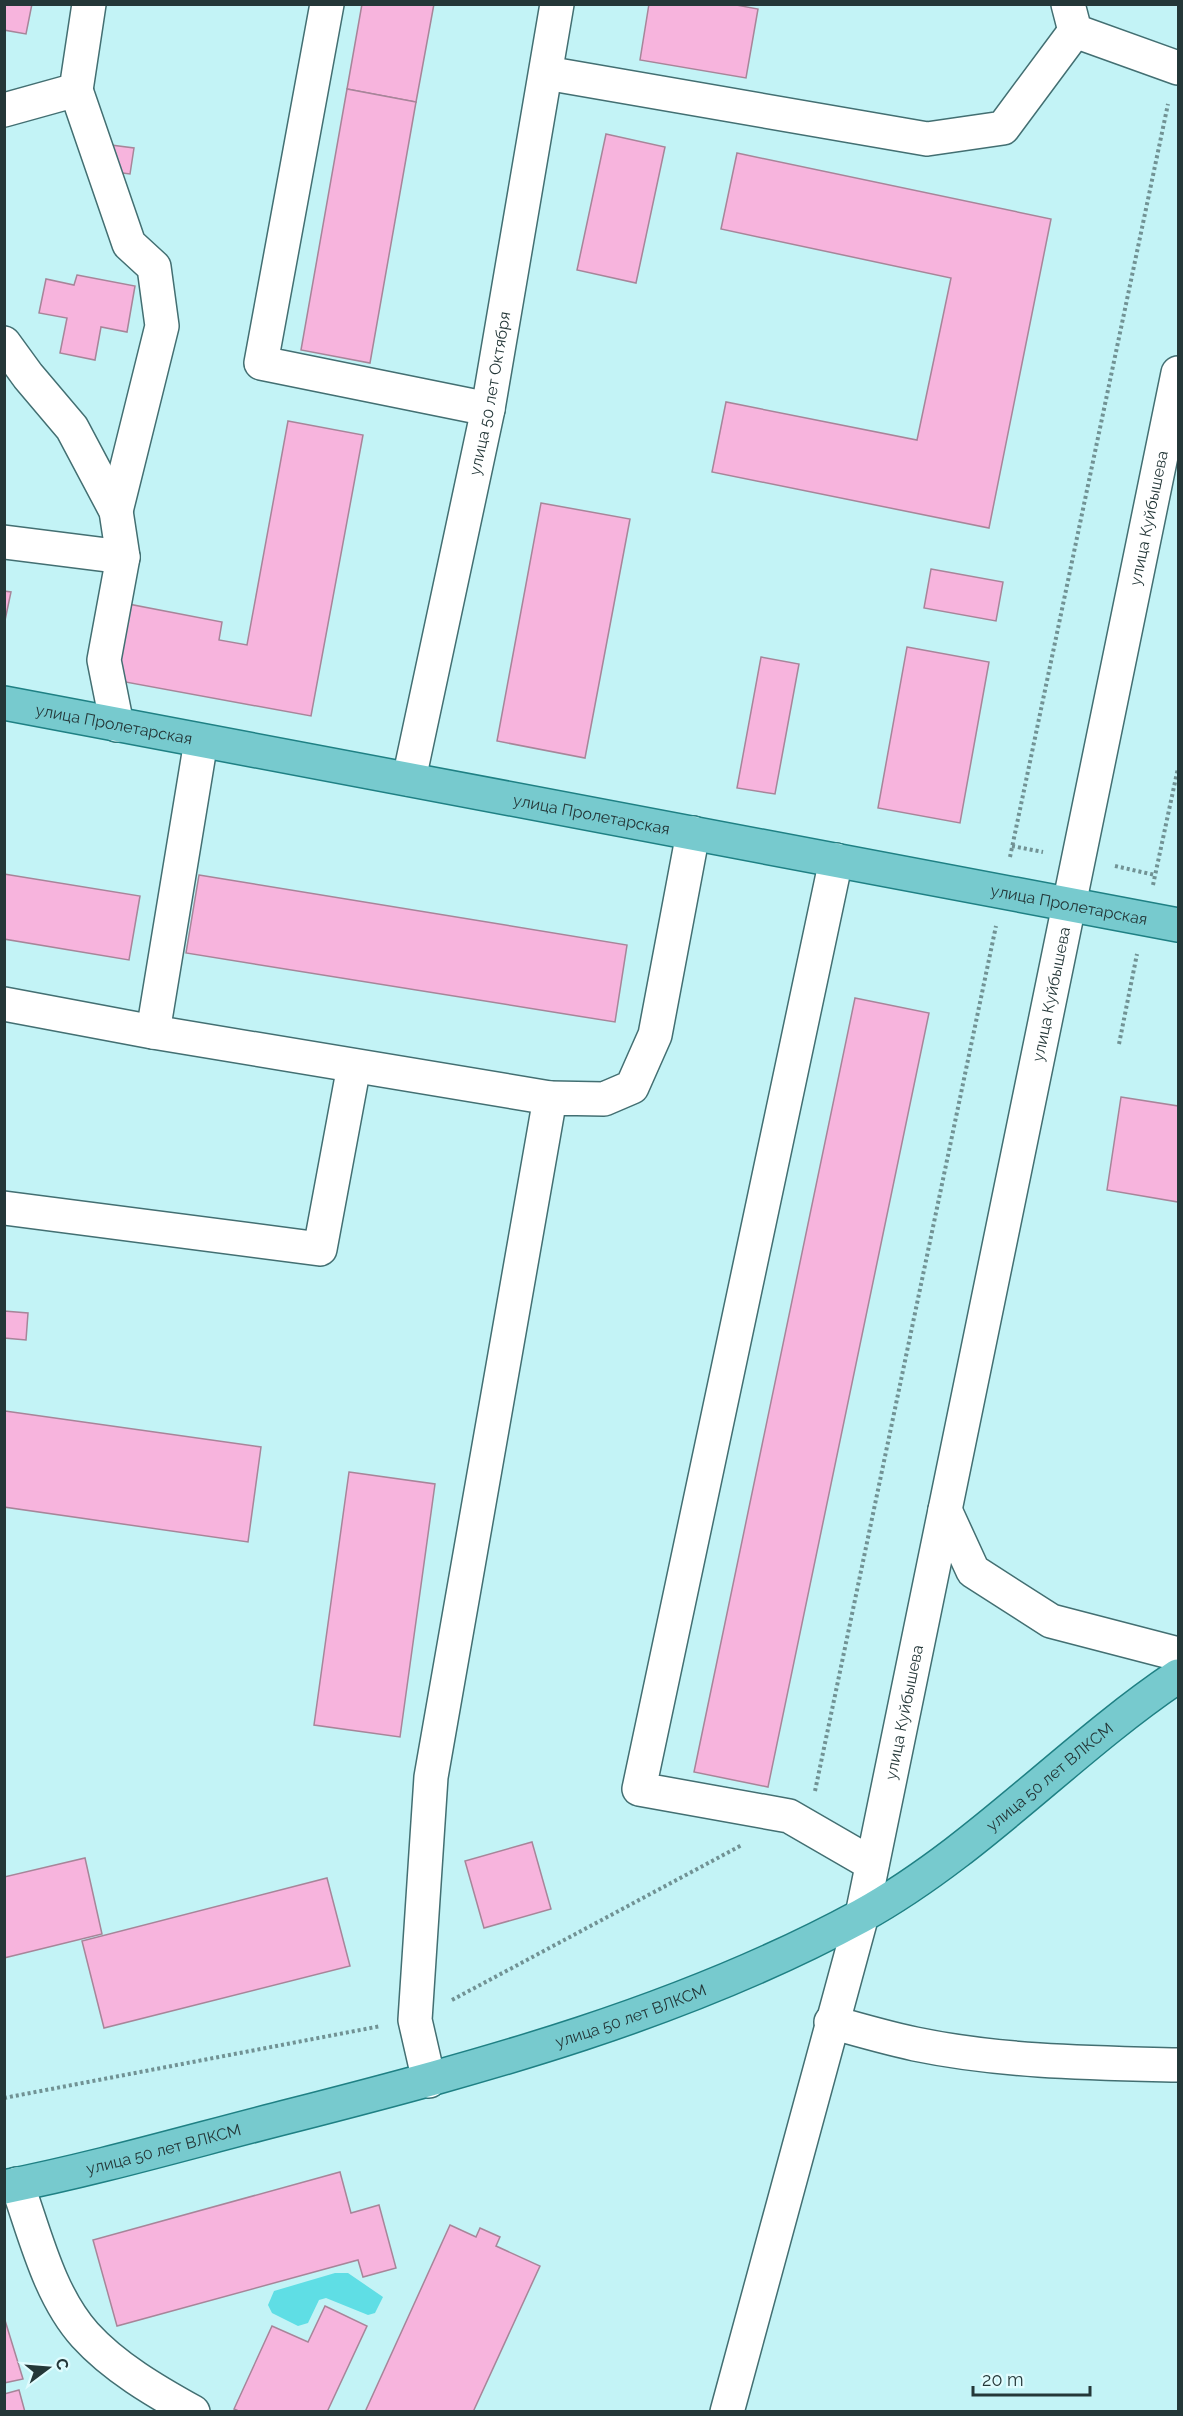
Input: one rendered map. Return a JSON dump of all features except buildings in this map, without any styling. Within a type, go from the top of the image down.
[{"type":"main road","name":"улица Пролетарская","points":[[4,704],[1179,925]]},
{"type":"main road","name":"улица 50 лет ВЛКСМ","points":[[11,2186],[429,2081],[559,2042],[739,1975],[862,1915],[974,1840],[1134,1706],[1179,1676]]},
{"type":"street","points":[[89,4],[76,90],[129,244],[154,267],[162,326],[116,511]]},
{"type":"street","points":[[327,4],[261,363],[488,409]]},
{"type":"street","name":"улица 50 лет Октября","points":[[409,779],[488,409],[557,4]]},
{"type":"street","points":[[546,73],[927,139],[1004,128],[1072,18],[1177,67]]},
{"type":"street","points":[[4,110],[76,90]]},
{"type":"street","points":[[4,343],[28,376],[72,428],[116,511],[123,557],[104,660],[117,724]]},
{"type":"street","name":"улица Куйбышева","points":[[727,2412],[831,2022],[862,1915],[1179,373]]},
{"type":"street","points":[[4,542],[123,557]]},
{"type":"street","points":[[153,1032],[201,741]]},
{"type":"street","points":[[5,1009],[550,1098],[604,1099],[632,1087],[655,1035],[693,833]]},
{"type":"street","points":[[836,860],[639,1790],[789,1816],[872,1864]]},
{"type":"street","points":[[4,1208],[320,1249],[354,1066]]},
{"type":"street","points":[[429,2081],[414,2020],[431,1776],[550,1098]]},
{"type":"street","points":[[945,1510],[973,1571],[1052,1621],[1179,1654]]},
{"type":"street","points":[[831,2022],[915,2044],[981,2054],[1058,2062],[1179,2065]]},
{"type":"street","points":[[11,2186],[54,2284],[84,2334],[162,2395],[193,2412]]},
{"type":"path","points":[[4,2098],[414,2020],[727,1854],[812,1802],[1177,67]]},
{"type":"shaded area","points":[[335,2273],[348,2273],[383,2297],[375,2313],[368,2315],[326,2298],[319,2300],[308,2323],[298,2326],[272,2313],[268,2305],[274,2291]]}]
